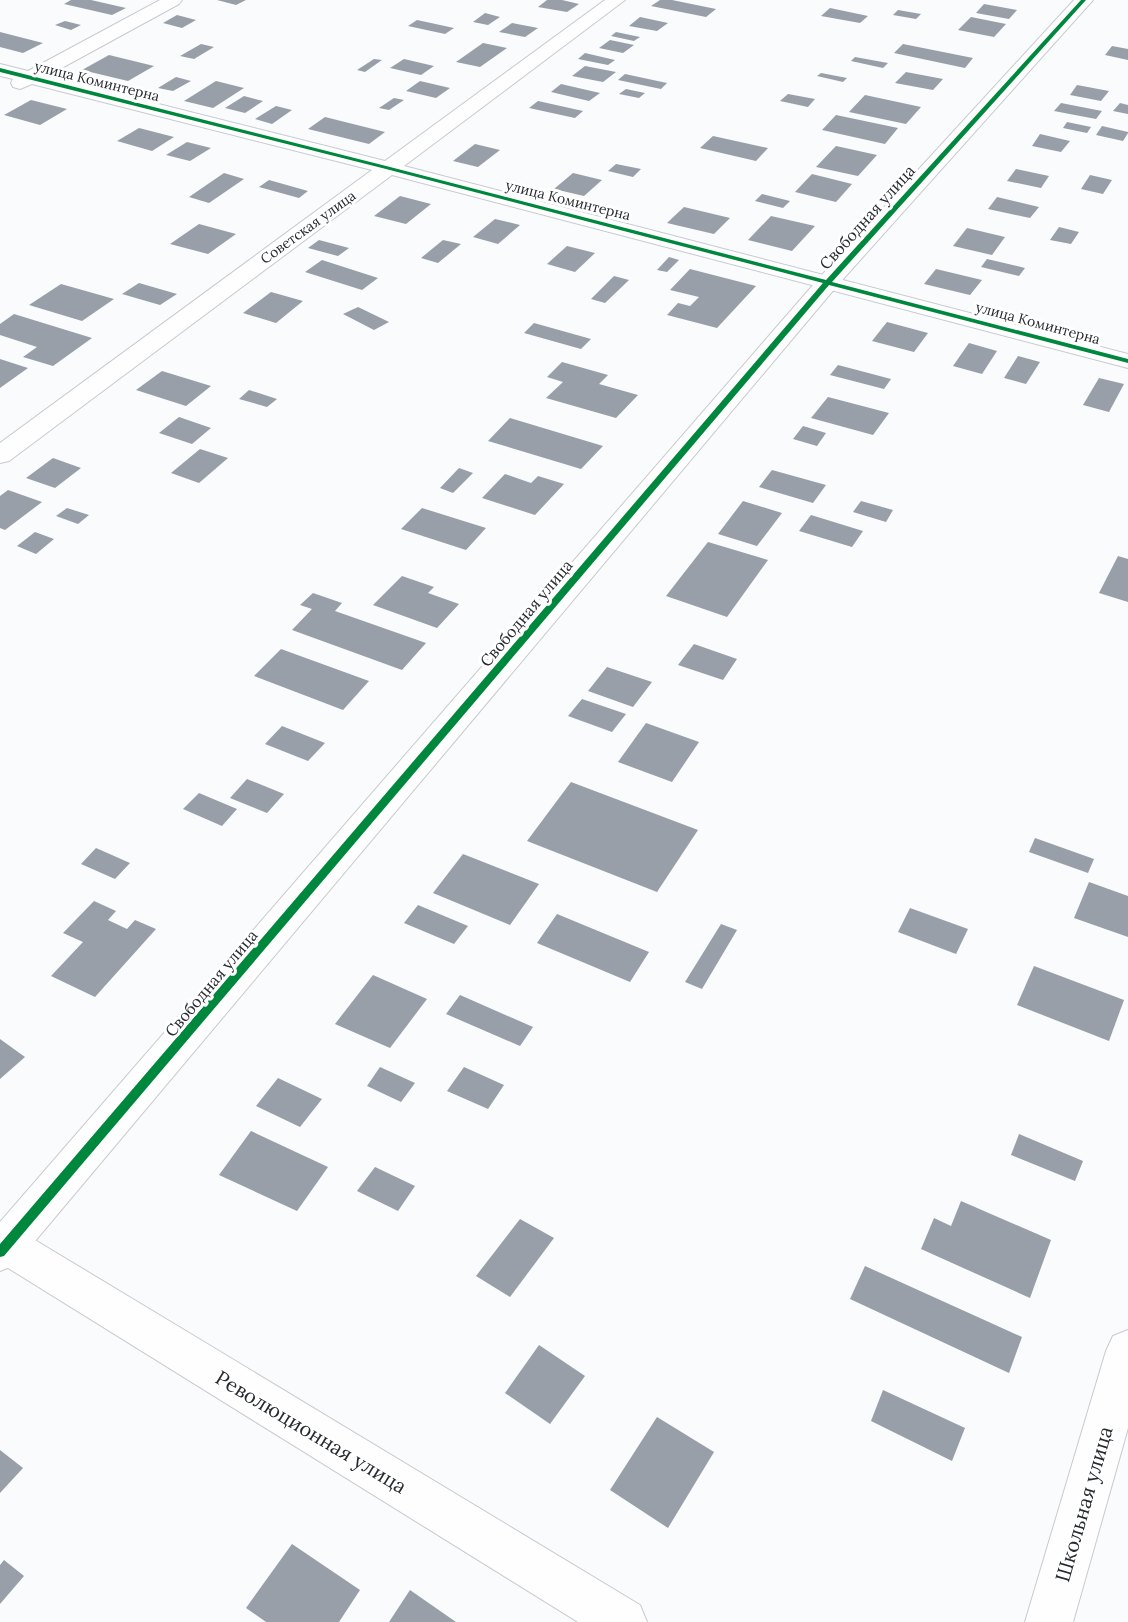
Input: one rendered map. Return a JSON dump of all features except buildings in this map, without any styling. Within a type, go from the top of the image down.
[{"type":"street","points":[[0,93],[173,0]]},
{"type":"street","name":"Советская улица","points":[[0,454],[616,0]]},
{"type":"street","name":"Свободная улица","points":[[2,1247],[828,282],[1084,0]]},
{"type":"street","name":"улица Коминтерна","points":[[0,70],[388,168],[1128,361]]},
{"type":"street","name":"Революционная улица","points":[[2,1247],[623,1622]]},
{"type":"street","name":"Школьная улица","points":[[1049,1622],[1128,1351]]},
{"type":"cycle path","points":[[0,1252],[828,282],[1084,0]]},
{"type":"cycle path","points":[[0,70],[388,168],[1128,361]]}]
